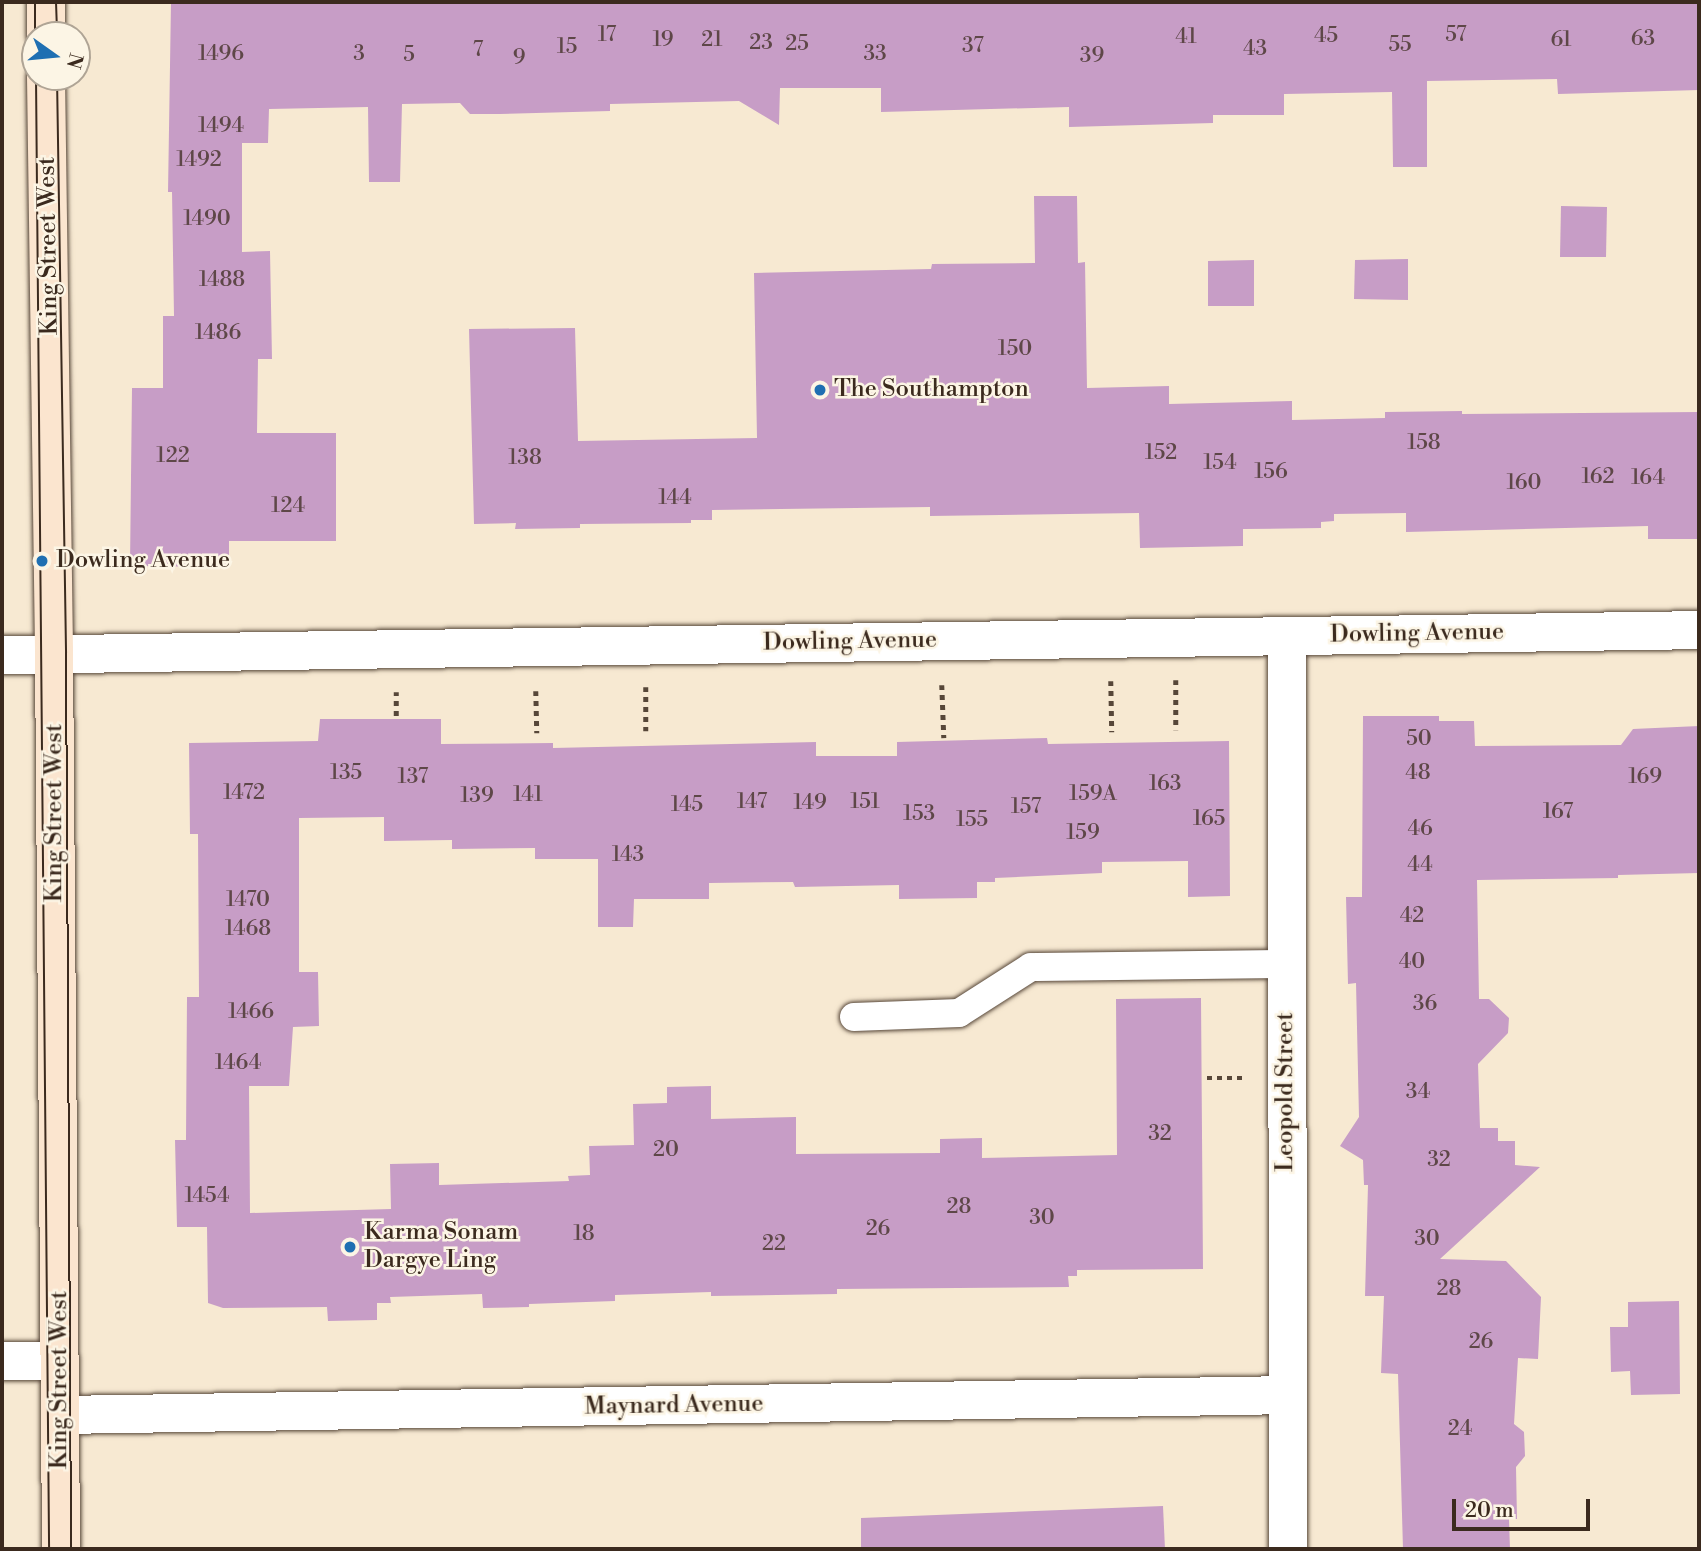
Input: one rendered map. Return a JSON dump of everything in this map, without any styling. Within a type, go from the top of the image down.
[{"type":"main road","points":[[46,2],[46,21]]},
{"type":"main road","name":"King Street West","points":[[46,91],[61,1549]]},
{"type":"street","name":"Dowling Avenue","points":[[2,655],[1699,630]]},
{"type":"street","name":"Leopold Street","points":[[1287,636],[1288,1549]]},
{"type":"street","points":[[2,1361],[60,1361]]},
{"type":"street","name":"Maynard Avenue","points":[[61,1415],[1287,1395]]},
{"type":"lane","points":[[854,1017],[960,1013],[1031,967],[1286,964]]},
{"type":"path","points":[[1111,669],[1112,732]]},
{"type":"path","points":[[1175,669],[1176,730]]},
{"type":"path","points":[[646,684],[646,731]]},
{"type":"path","points":[[942,684],[944,738]]},
{"type":"path","points":[[536,685],[537,733]]},
{"type":"path","points":[[1207,1078],[1254,1077]]},
{"type":"building","points":[[171,2],[1699,2],[1699,90],[1558,94],[1557,79],[1427,81],[1427,167],[1393,167],[1392,92],[1284,94],[1284,115],[1213,115],[1213,123],[1069,127],[1069,107],[881,112],[881,88],[780,88],[779,125],[739,101],[610,104],[610,111],[500,114],[470,114],[460,103],[402,104],[400,182],[369,182],[368,107],[269,109],[268,143],[242,143],[242,252],[270,251],[272,359],[258,359],[257,433],[336,433],[336,541],[229,541],[229,567],[130,566],[132,388],[163,388],[163,316],[174,316],[172,192],[168,192]]},
{"type":"building","points":[[1034,196],[1077,196],[1078,263],[1085,262],[1087,388],[1169,386],[1169,404],[1292,401],[1292,420],[1385,418],[1385,412],[1699,412],[1699,539],[1648,539],[1648,526],[1406,532],[1406,513],[1334,514],[1334,521],[1321,522],[1321,528],[1243,529],[1243,546],[1140,548],[1139,513],[930,516],[930,507],[712,510],[712,520],[691,520],[691,523],[580,524],[580,528],[515,529],[516,523],[474,524],[469,329],[575,328],[578,441],[757,438],[754,273],[931,269],[932,264],[1035,263]]},
{"type":"building","points":[[1561,206],[1607,207],[1606,257],[1560,257]]},
{"type":"building","points":[[1408,259],[1408,300],[1354,299],[1355,260]]},
{"type":"building","points":[[1254,260],[1254,306],[1208,306],[1208,261]]},
{"type":"building","points":[[1363,716],[1439,716],[1439,721],[1474,721],[1475,746],[1621,745],[1633,729],[1699,726],[1699,873],[1618,875],[1618,878],[1477,880],[1479,999],[1489,999],[1509,1018],[1508,1033],[1478,1064],[1480,1128],[1498,1128],[1498,1141],[1515,1141],[1515,1165],[1540,1167],[1440,1259],[1506,1261],[1541,1297],[1538,1359],[1518,1358],[1514,1424],[1524,1432],[1525,1456],[1516,1467],[1517,1519],[1509,1519],[1510,1549],[1403,1549],[1398,1374],[1381,1373],[1384,1296],[1365,1296],[1368,1185],[1364,1185],[1363,1160],[1340,1146],[1359,1117],[1356,983],[1348,984],[1346,897],[1362,897]]},
{"type":"building","points":[[320,719],[441,719],[441,744],[553,743],[553,748],[816,742],[816,756],[897,756],[897,742],[1047,738],[1048,744],[1229,741],[1230,896],[1188,897],[1188,861],[1102,862],[1102,873],[995,878],[995,882],[977,882],[977,898],[899,899],[899,885],[795,887],[793,882],[709,883],[709,899],[634,899],[633,927],[598,927],[598,859],[535,859],[535,848],[452,849],[452,840],[384,841],[384,817],[299,818],[299,972],[318,972],[319,1026],[293,1027],[289,1086],[249,1086],[250,1213],[391,1209],[390,1164],[439,1163],[439,1185],[569,1181],[568,1176],[590,1175],[589,1146],[634,1145],[633,1104],[667,1103],[667,1087],[711,1086],[711,1119],[796,1117],[796,1154],[940,1153],[940,1139],[982,1138],[982,1158],[1117,1155],[1116,999],[1201,998],[1203,1269],[1077,1270],[1077,1276],[1068,1276],[1069,1287],[837,1289],[837,1294],[711,1296],[711,1292],[615,1295],[615,1301],[529,1304],[529,1307],[483,1308],[482,1294],[390,1297],[391,1303],[377,1303],[377,1320],[328,1321],[327,1307],[223,1308],[208,1303],[207,1227],[177,1227],[175,1140],[186,1140],[187,997],[199,997],[198,834],[190,834],[189,743],[318,741]]},
{"type":"building","points":[[1679,1301],[1680,1394],[1631,1395],[1630,1371],[1611,1372],[1610,1327],[1628,1327],[1628,1302]]},
{"type":"building","points":[[1163,1506],[1165,1549],[861,1549],[861,1518]]},
{"type":"tram line","points":[[35,2],[35,21]]},
{"type":"tram line","points":[[56,2],[57,21]]},
{"type":"tram line","points":[[36,91],[49,1549]]},
{"type":"tram line","points":[[57,91],[66,653],[71,1549]]},
{"type":"place","name":"The Southampton","points":[[820,390]]},
{"type":"place","name":"Dowling Avenue","points":[[42,561]]},
{"type":"place","name":"Karma Sonam Dargye Ling","points":[[350,1247]]}]
